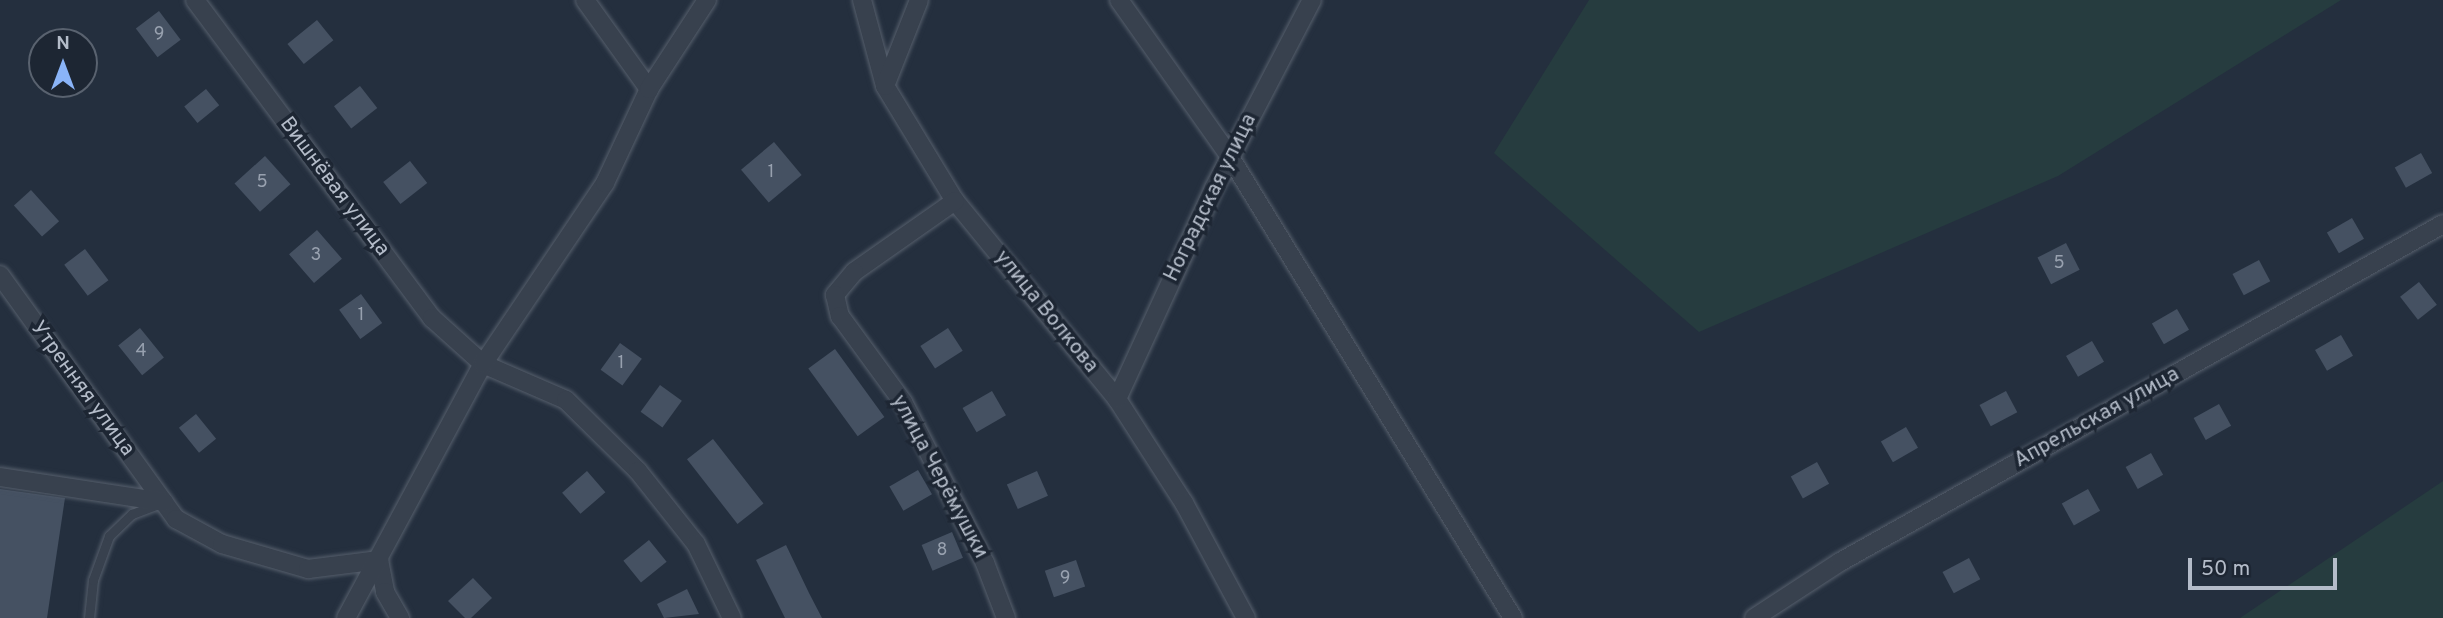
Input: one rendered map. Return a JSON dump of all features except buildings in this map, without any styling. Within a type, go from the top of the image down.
[{"type":"street","name":"Вишнёвая улица","points":[[195,0],[432,318],[483,364],[566,400],[638,471],[696,544],[732,618]]},
{"type":"street","points":[[585,0],[649,89]]},
{"type":"street","points":[[346,618],[483,364],[605,183],[649,89],[707,0]]},
{"type":"street","name":"улица Волкова","points":[[862,0],[885,86],[956,201],[1117,399],[1184,503],[1247,618]]},
{"type":"street","points":[[885,86],[919,0]]},
{"type":"street","points":[[1119,0],[1230,157],[1513,618]]},
{"type":"street","name":"Ноградская улица","points":[[1117,399],[1230,157],[1312,0]]},
{"type":"street","name":"улица Черёмушки","points":[[956,201],[854,272],[835,295],[840,316],[903,402],[985,563],[1006,618]]},
{"type":"street","name":"Апрельская улица","points":[[1754,618],[1840,562],[2443,224]]},
{"type":"street","name":"Утренняя улица","points":[[0,275],[176,519],[222,544],[308,569],[379,560]]},
{"type":"street","points":[[0,477],[164,502]]},
{"type":"street","points":[[379,560],[385,593],[400,618]]},
{"type":"lane","points":[[89,618],[93,580],[109,536],[132,514],[164,502]]},
{"type":"green space","points":[[1589,0],[2341,0],[2058,176],[1699,332],[1494,153]]},
{"type":"green space","points":[[2443,481],[2443,618],[2240,618]]}]
